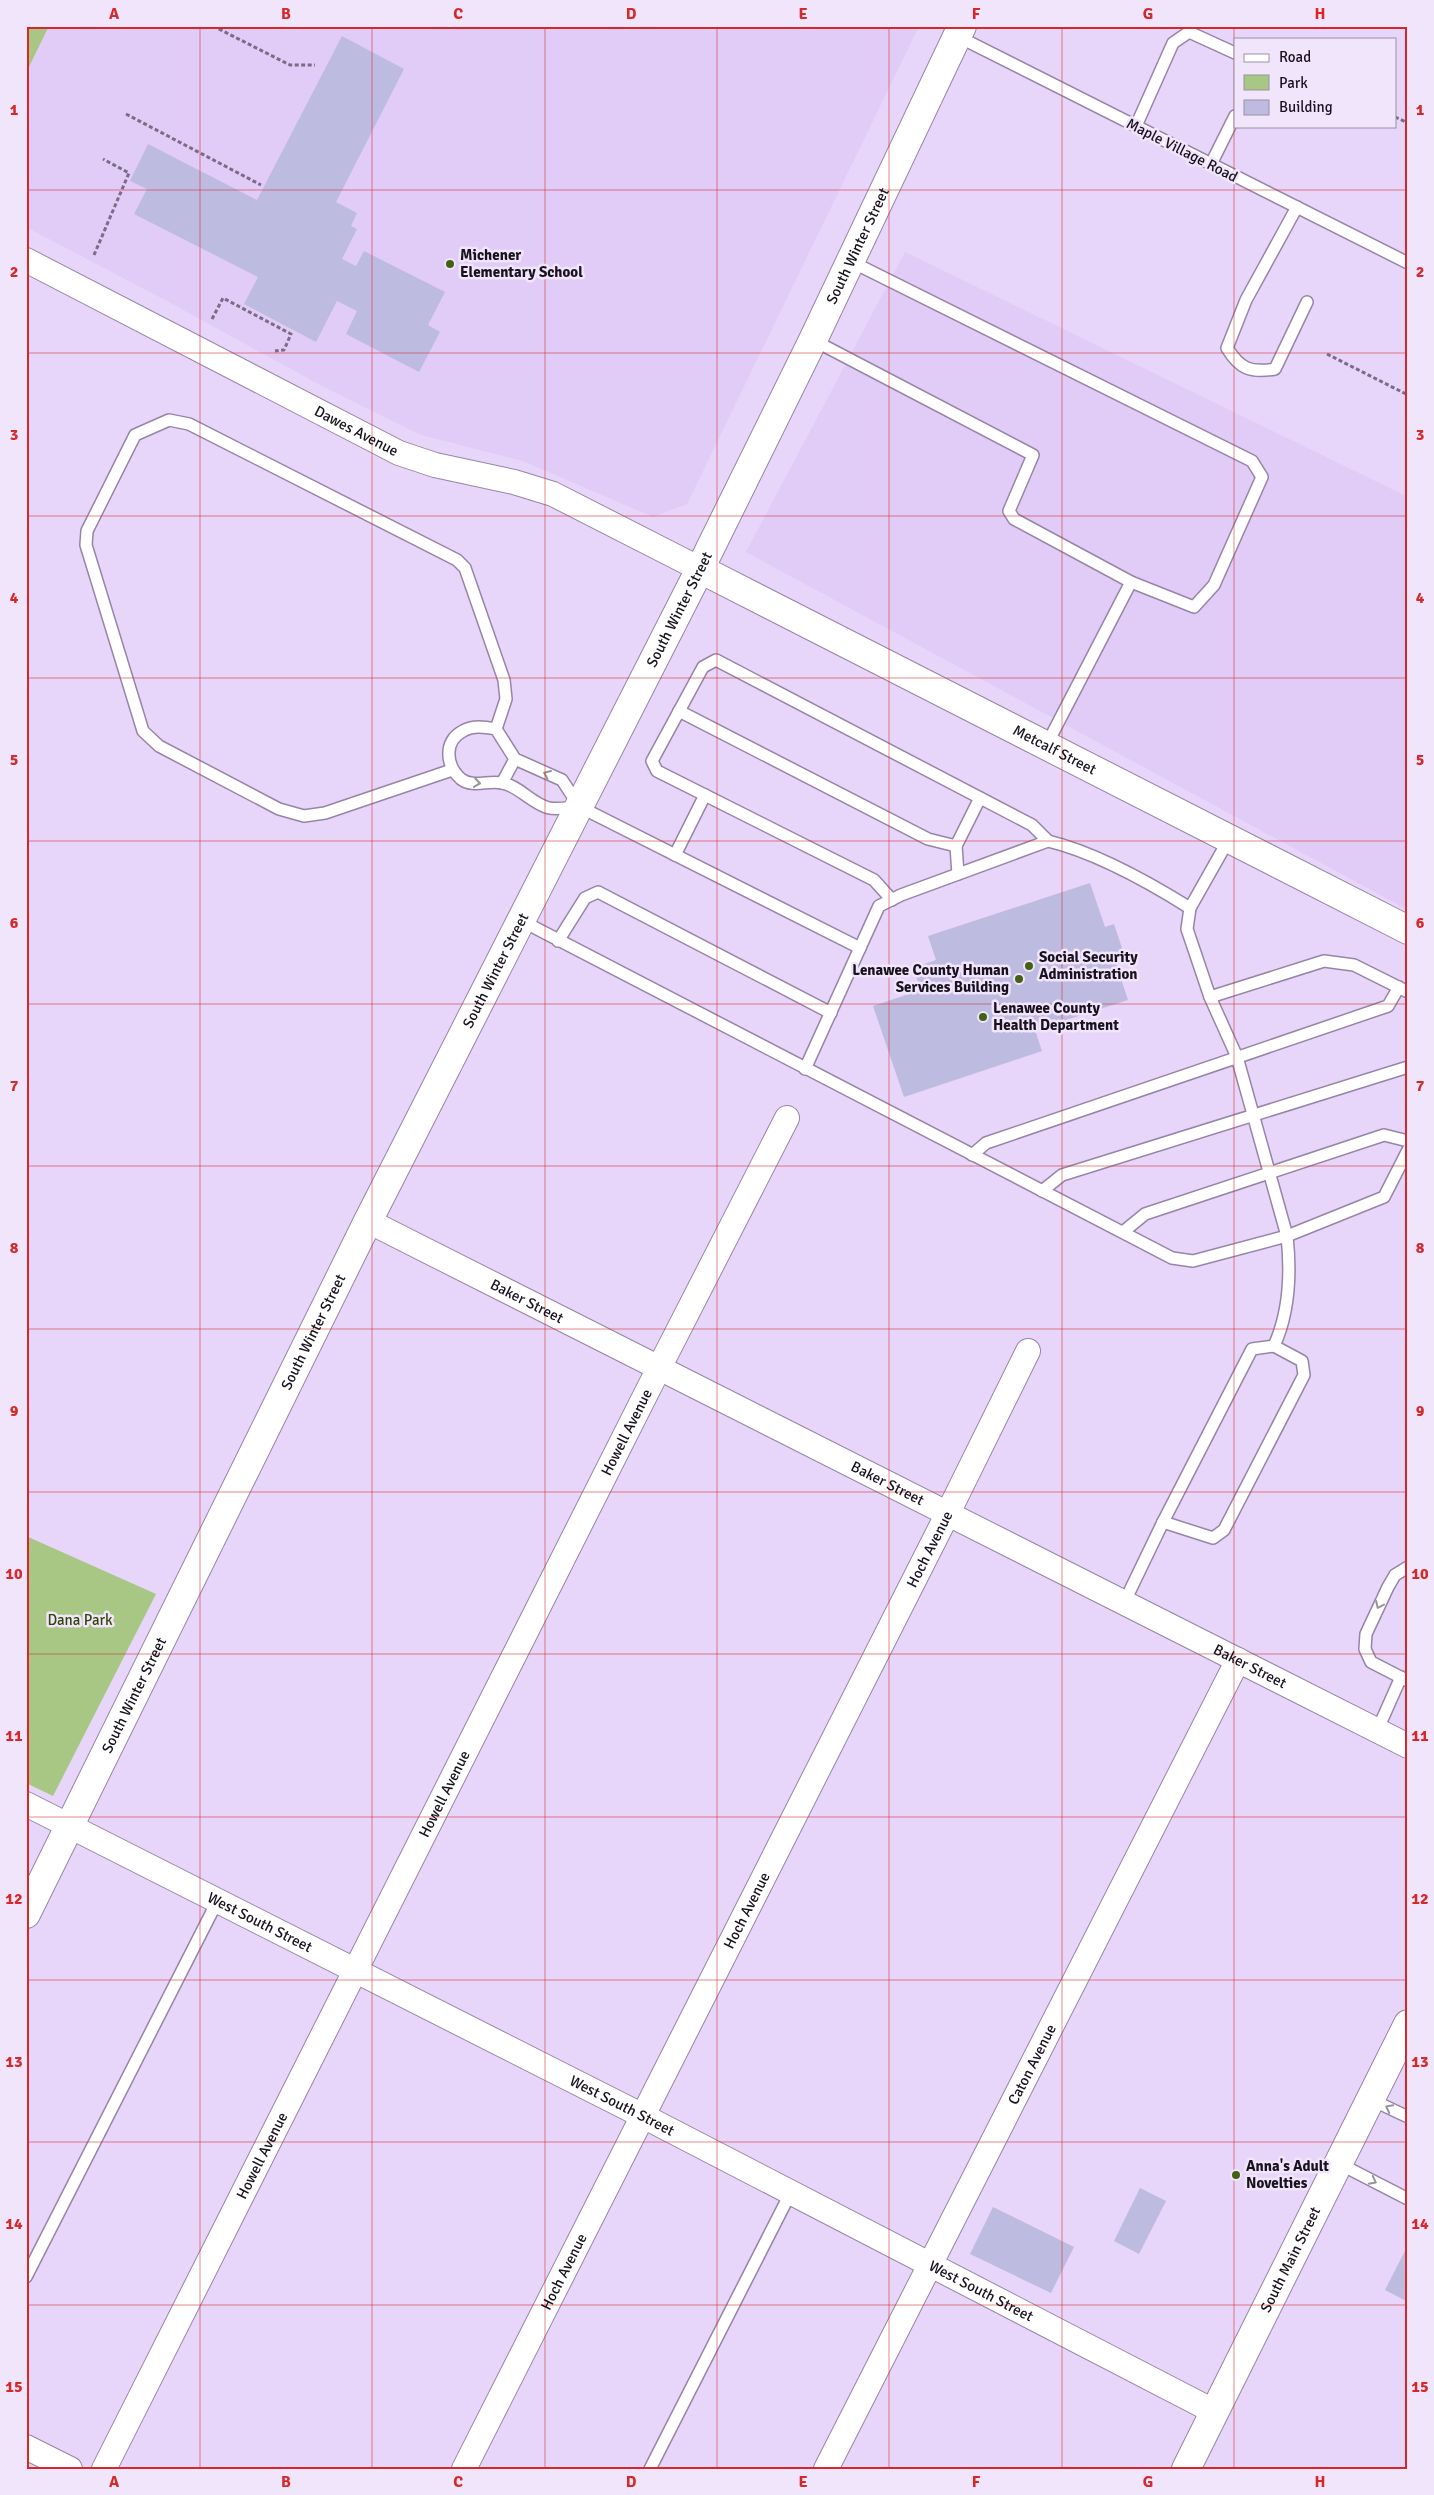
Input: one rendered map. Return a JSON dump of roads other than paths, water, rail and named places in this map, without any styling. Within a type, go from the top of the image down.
[{"type":"street","name":"South Winter Street","points":[[26,1914],[368,1221],[700,569],[813,340],[959,31]]},
{"type":"street","name":"Dawes Avenue","points":[[26,260],[399,453],[435,465],[514,482],[553,494],[700,569]]},
{"type":"street","name":"Metcalf Street","points":[[700,569],[1408,930]]},
{"type":"street","name":"Howell Avenue","points":[[104,2469],[787,1118]]},
{"type":"street","name":"Baker Street","points":[[368,1221],[947,1516],[1408,1746]]},
{"type":"street","name":"Hoch Avenue","points":[[464,2469],[947,1516],[1028,1351]]},
{"type":"street","name":"Caton Avenue","points":[[826,2469],[1238,1660]]},
{"type":"street","name":"West South Street","points":[[26,1804],[643,2116],[1215,2412]]},
{"type":"street","name":"South Main Street","points":[[1186,2469],[1408,2024]]},
{"type":"street","points":[[26,2447],[70,2469]]},
{"type":"lane","name":"Maple Village Road","points":[[959,31],[1136,126],[1408,263]]},
{"type":"lane","points":[[1136,126],[1173,43],[1188,32],[1234,53]]},
{"type":"lane","points":[[1211,164],[1234,118]]},
{"type":"lane","points":[[1297,207],[1246,300],[1227,348],[1236,362],[1256,372],[1275,369],[1307,302]]},
{"type":"lane","points":[[813,340],[1033,455],[1009,511],[1014,520],[1130,582],[1194,607],[1214,585],[1262,477],[1252,461],[850,261]]},
{"type":"lane","points":[[452,770],[325,812],[304,816],[279,809],[159,746],[144,730],[86,546],[87,531],[135,435],[169,420],[189,424],[457,560],[465,568],[504,680],[506,699],[496,729]]},
{"type":"lane","points":[[1046,746],[1130,582]]},
{"type":"lane","points":[[892,900],[874,880],[657,771],[652,761],[703,667],[716,660],[1032,826],[1048,841],[1073,847],[1168,894],[1190,908]]},
{"type":"lane","points":[[679,711],[928,839],[956,846]]},
{"type":"lane","points":[[580,807],[562,780],[515,759],[496,729],[481,726],[462,731],[451,744],[447,756],[452,770],[462,780],[483,784],[502,782],[549,808],[580,807],[860,948]]},
{"type":"lane","points":[[502,782],[515,759]]},
{"type":"lane","points":[[676,855],[705,795]]},
{"type":"lane","points":[[958,874],[956,846],[980,798]]},
{"type":"lane","points":[[1229,839],[1190,908],[1187,929],[1210,997],[1237,1057],[1268,1174],[1287,1236],[1290,1261],[1288,1294],[1281,1330],[1274,1346]]},
{"type":"lane","points":[[805,1069],[879,906],[958,874],[1048,841]]},
{"type":"lane","points":[[558,941],[586,898],[598,892],[831,1013]]},
{"type":"lane","points":[[522,921],[1172,1258],[1193,1261],[1287,1236],[1384,1197],[1408,1150]]},
{"type":"lane","points":[[972,1154],[986,1143],[1388,1006],[1403,989],[1354,965],[1324,961],[1210,997]]},
{"type":"lane","points":[[1042,1191],[1062,1175],[1408,1067]]},
{"type":"lane","points":[[1123,1232],[1145,1214],[1384,1136],[1408,1141]]},
{"type":"lane","points":[[1124,1603],[1163,1522],[1252,1349],[1274,1346],[1302,1361],[1304,1375],[1224,1530],[1213,1538],[1163,1522]]},
{"type":"lane","points":[[1377,1731],[1405,1679],[1371,1662],[1365,1649],[1366,1634],[1395,1575],[1408,1567]]},
{"type":"lane","points":[[26,2277],[218,1900]]},
{"type":"lane","points":[[1370,2099],[1408,2118]]},
{"type":"lane","points":[[1338,2163],[1408,2199]]},
{"type":"lane","points":[[650,2469],[791,2192]]},
{"type":"place","name":"Michener Elementary School","points":[[450,264]]},
{"type":"place","name":"Social Security Administration","points":[[1029,966]]},
{"type":"place","name":"Lenawee County Human Services Building","points":[[1019,979]]},
{"type":"place","name":"Lenawee County Health Department","points":[[983,1017]]},
{"type":"place","name":"Anna's Adult Novelties","points":[[1236,2175]]},
{"type":"park label","name":"Dana Park","points":[[80,1620]]}]
